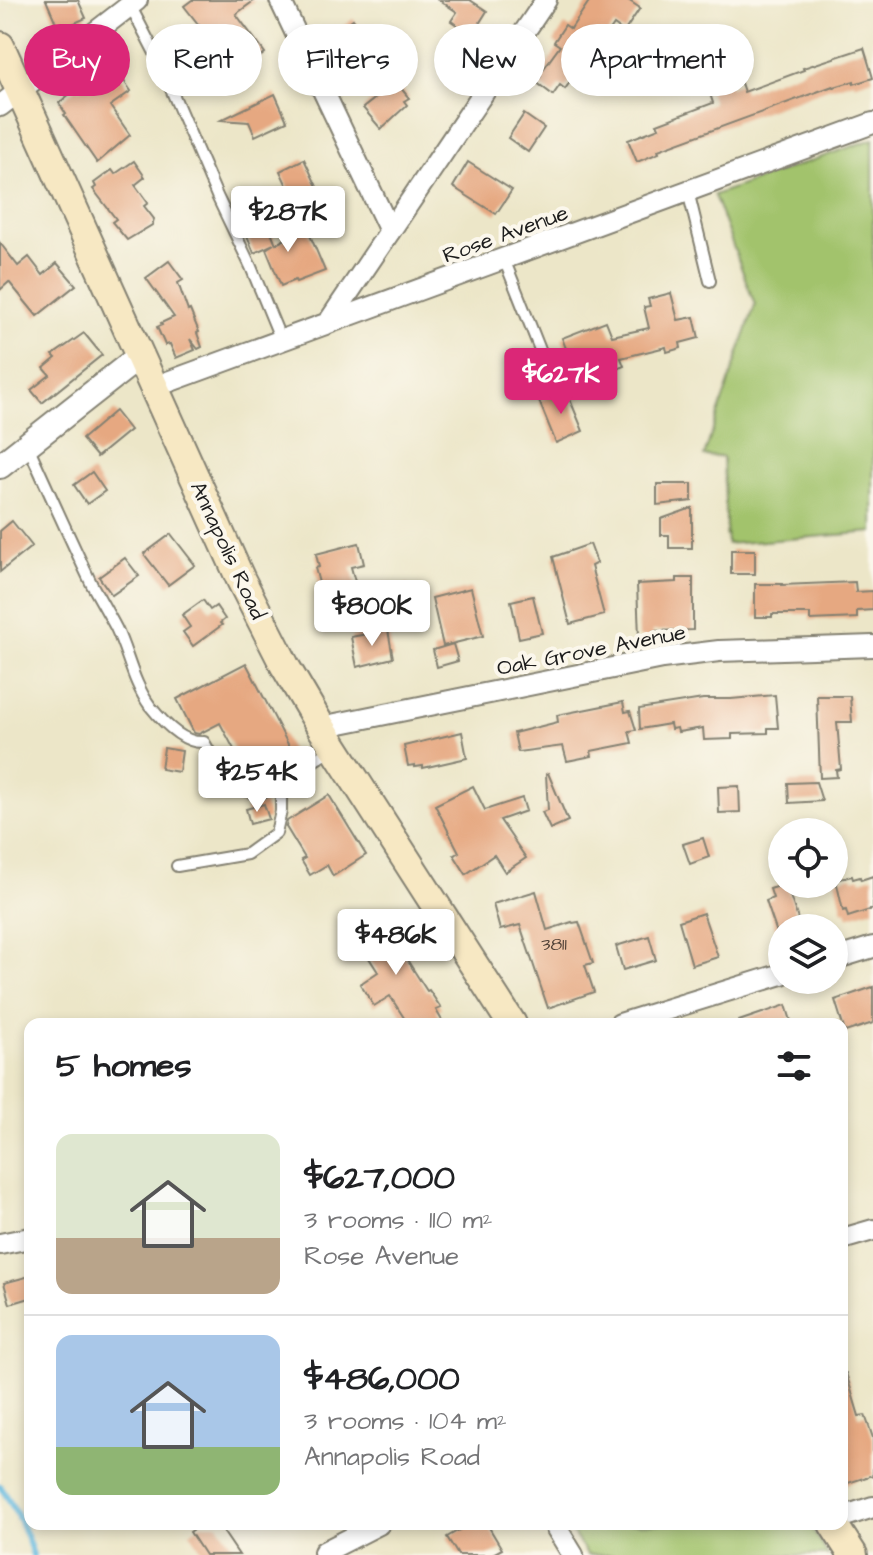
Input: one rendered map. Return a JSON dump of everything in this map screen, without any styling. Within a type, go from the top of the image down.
[{"type":"main road","name":"Annapolis Road","points":[[0,46],[10,98],[140,356],[241,580],[285,666],[508,1018]]},
{"type":"main road","points":[[837,1530],[853,1555]]},
{"type":"street","points":[[280,0],[390,231]]},
{"type":"street","points":[[328,323],[546,0]]},
{"type":"street","points":[[10,98],[134,3]]},
{"type":"street","name":"Rose Avenue","points":[[154,387],[873,123]]},
{"type":"street","points":[[0,466],[140,356]]},
{"type":"street","name":"Oak Grove Avenue","points":[[328,738],[662,658],[719,651],[873,646]]},
{"type":"street","points":[[848,955],[873,947]]},
{"type":"street","points":[[639,1018],[768,978]]},
{"type":"street","points":[[848,1237],[873,1230]]},
{"type":"street","points":[[0,1244],[24,1239]]},
{"type":"street","points":[[848,1515],[873,1507]]},
{"type":"street","points":[[324,1552],[367,1530]]},
{"type":"street","points":[[558,1530],[573,1555]]},
{"type":"lane","points":[[134,3],[281,340]]},
{"type":"lane","points":[[688,191],[710,281]]},
{"type":"lane","points":[[504,259],[548,370]]},
{"type":"lane","points":[[27,444],[116,629],[138,683],[149,704],[162,719],[184,739],[204,742],[220,770],[238,787],[255,793],[261,793],[281,780],[328,738]]},
{"type":"lane","points":[[177,866],[247,854],[276,833],[281,811],[281,780]]},
{"type":"green space","points":[[873,139],[873,532],[727,544],[723,457],[704,456],[755,305],[714,195]]},
{"type":"green space","points":[[571,1530],[813,1530],[828,1555],[587,1555]]},
{"type":"building","points":[[46,0],[78,0],[86,18],[72,24],[56,24]]},
{"type":"building","points":[[192,0],[255,0],[236,14],[243,24],[198,24],[184,6]]},
{"type":"building","points":[[439,0],[470,0],[487,11],[479,24],[456,24],[451,21],[457,12]]},
{"type":"building","points":[[590,0],[628,0],[640,8],[629,24],[574,24]]},
{"type":"building","points":[[561,31],[561,86],[553,95],[545,89],[545,67],[560,46],[554,42]]},
{"type":"building","points":[[864,48],[873,78],[833,86],[658,150],[659,153],[637,162],[628,140],[659,128],[657,124],[713,103],[711,96],[754,96],[754,88]]},
{"type":"building","points":[[275,94],[287,121],[255,136],[249,122],[221,120]]},
{"type":"building","points":[[67,96],[124,96],[110,106],[130,135],[97,163],[59,103]]},
{"type":"building","points":[[378,96],[409,98],[404,101],[407,105],[381,129],[363,108]]},
{"type":"building","points":[[524,114],[544,128],[528,152],[508,138]]},
{"type":"building","points":[[304,159],[320,193],[296,205],[280,171]]},
{"type":"building","points":[[134,161],[145,177],[135,185],[148,203],[144,206],[154,219],[152,225],[127,240],[112,222],[116,219],[93,189],[96,187],[94,183],[112,170],[115,174]]},
{"type":"building","points":[[468,162],[512,190],[496,214],[453,187]]},
{"type":"building","points":[[268,224],[276,244],[307,228],[325,271],[281,286],[266,249],[274,244],[254,253],[246,233]]},
{"type":"building","points":[[0,243],[18,266],[29,257],[43,275],[57,263],[76,285],[37,316],[9,282],[0,290]]},
{"type":"building","points":[[169,261],[183,280],[178,283],[199,332],[202,347],[198,349],[190,339],[195,350],[176,358],[170,344],[165,345],[157,327],[174,317],[146,278]]},
{"type":"building","points":[[671,293],[678,320],[694,317],[699,338],[680,343],[681,348],[667,352],[666,347],[621,358],[624,366],[606,374],[603,366],[567,380],[557,354],[567,351],[562,338],[606,321],[612,336],[649,328],[644,307],[650,306],[648,299]]},
{"type":"building","points":[[84,333],[102,355],[42,403],[31,390],[50,375],[44,368],[56,358],[53,355]]},
{"type":"building","points":[[566,390],[583,431],[556,443],[539,401]]},
{"type":"building","points":[[115,411],[130,430],[97,457],[82,439]]},
{"type":"building","points":[[92,472],[105,491],[87,504],[74,485]]},
{"type":"building","points":[[657,484],[692,484],[692,501],[657,505]]},
{"type":"building","points":[[692,508],[692,548],[669,548],[669,535],[661,535],[661,519]]},
{"type":"building","points":[[12,521],[32,546],[0,572],[0,531]]},
{"type":"building","points":[[171,534],[195,565],[168,585],[144,554]]},
{"type":"building","points":[[359,543],[364,564],[351,567],[357,589],[323,598],[315,568],[319,567],[316,554]]},
{"type":"building","points":[[590,544],[597,563],[591,566],[604,615],[570,624],[553,557]]},
{"type":"building","points":[[731,550],[755,550],[755,574],[731,574]]},
{"type":"building","points":[[125,558],[139,576],[112,595],[99,577]]},
{"type":"building","points":[[677,578],[693,578],[693,630],[653,631],[653,637],[639,637],[637,584],[677,582]]},
{"type":"building","points":[[855,582],[856,592],[873,591],[873,610],[857,611],[857,618],[810,620],[810,614],[755,617],[755,584]]},
{"type":"building","points":[[407,584],[415,607],[386,620],[376,597]]},
{"type":"building","points":[[471,588],[483,636],[443,646],[432,598]]},
{"type":"building","points":[[533,596],[542,633],[519,638],[511,601]]},
{"type":"building","points":[[203,600],[210,610],[216,606],[225,619],[220,623],[222,625],[193,646],[183,632],[190,627],[182,615]]},
{"type":"building","points":[[388,630],[393,658],[357,667],[351,637]]},
{"type":"building","points":[[453,644],[458,661],[437,667],[433,650]]},
{"type":"building","points":[[246,663],[291,750],[269,762],[266,756],[244,768],[220,723],[199,734],[194,733],[177,699]]},
{"type":"building","points":[[775,695],[778,728],[768,728],[768,733],[732,734],[732,739],[704,740],[703,728],[678,732],[677,728],[671,729],[670,724],[640,729],[639,709],[703,699]]},
{"type":"building","points":[[817,696],[850,696],[852,722],[837,722],[841,769],[836,770],[837,777],[820,778]]},
{"type":"building","points":[[623,702],[625,712],[630,711],[636,730],[629,731],[632,743],[591,751],[592,756],[567,761],[563,746],[518,752],[514,733],[558,722],[557,715]]},
{"type":"building","points":[[462,732],[467,758],[423,768],[408,766],[404,746]]},
{"type":"building","points":[[164,748],[182,751],[179,772],[161,769]]},
{"type":"building","points":[[548,773],[568,821],[550,829],[542,812],[548,810]]},
{"type":"building","points":[[816,782],[822,801],[789,803],[788,783]]},
{"type":"building","points":[[473,786],[485,810],[522,798],[526,811],[500,820],[526,858],[505,872],[494,855],[466,874],[454,855],[459,852],[435,805]]},
{"type":"building","points":[[739,786],[740,812],[719,813],[718,787]]},
{"type":"building","points":[[329,795],[366,855],[333,876],[327,865],[310,875],[301,860],[305,858],[286,827],[287,821]]},
{"type":"building","points":[[264,804],[269,819],[250,824],[246,809]]},
{"type":"building","points":[[703,838],[709,857],[690,864],[683,844]]},
{"type":"building","points":[[873,876],[873,909],[848,917],[846,910],[843,911],[840,898],[848,898],[848,877],[860,877],[861,880]]},
{"type":"building","points":[[536,891],[547,930],[579,922],[593,963],[585,965],[594,992],[548,1008],[520,925],[500,930],[493,904]]},
{"type":"building","points":[[791,898],[796,914],[770,914],[766,901]]},
{"type":"building","points":[[703,913],[718,957],[692,965],[679,921]]},
{"type":"building","points":[[378,916],[385,922],[427,991],[441,1008],[436,1010],[441,1018],[404,1018],[390,996],[374,1006],[360,984],[378,972],[357,939],[369,932],[364,925]]},
{"type":"building","points":[[649,936],[656,960],[623,970],[616,946]]},
{"type":"building","points":[[873,987],[873,1023],[848,1031],[848,1018],[841,1018],[835,1000]]},
{"type":"building","points":[[786,1005],[790,1018],[748,1018]]},
{"type":"building","points":[[24,1278],[24,1300],[10,1304],[4,1283]]},
{"type":"building","points":[[848,1380],[859,1416],[865,1415],[873,1438],[873,1475],[848,1483]]},
{"type":"building","points":[[222,1530],[239,1555],[205,1555],[190,1532]]},
{"type":"building","points":[[459,1530],[491,1530],[502,1549],[491,1555],[458,1555],[447,1537]]},
{"type":"waterway","points":[[0,1486],[19,1519],[33,1555]]}]
